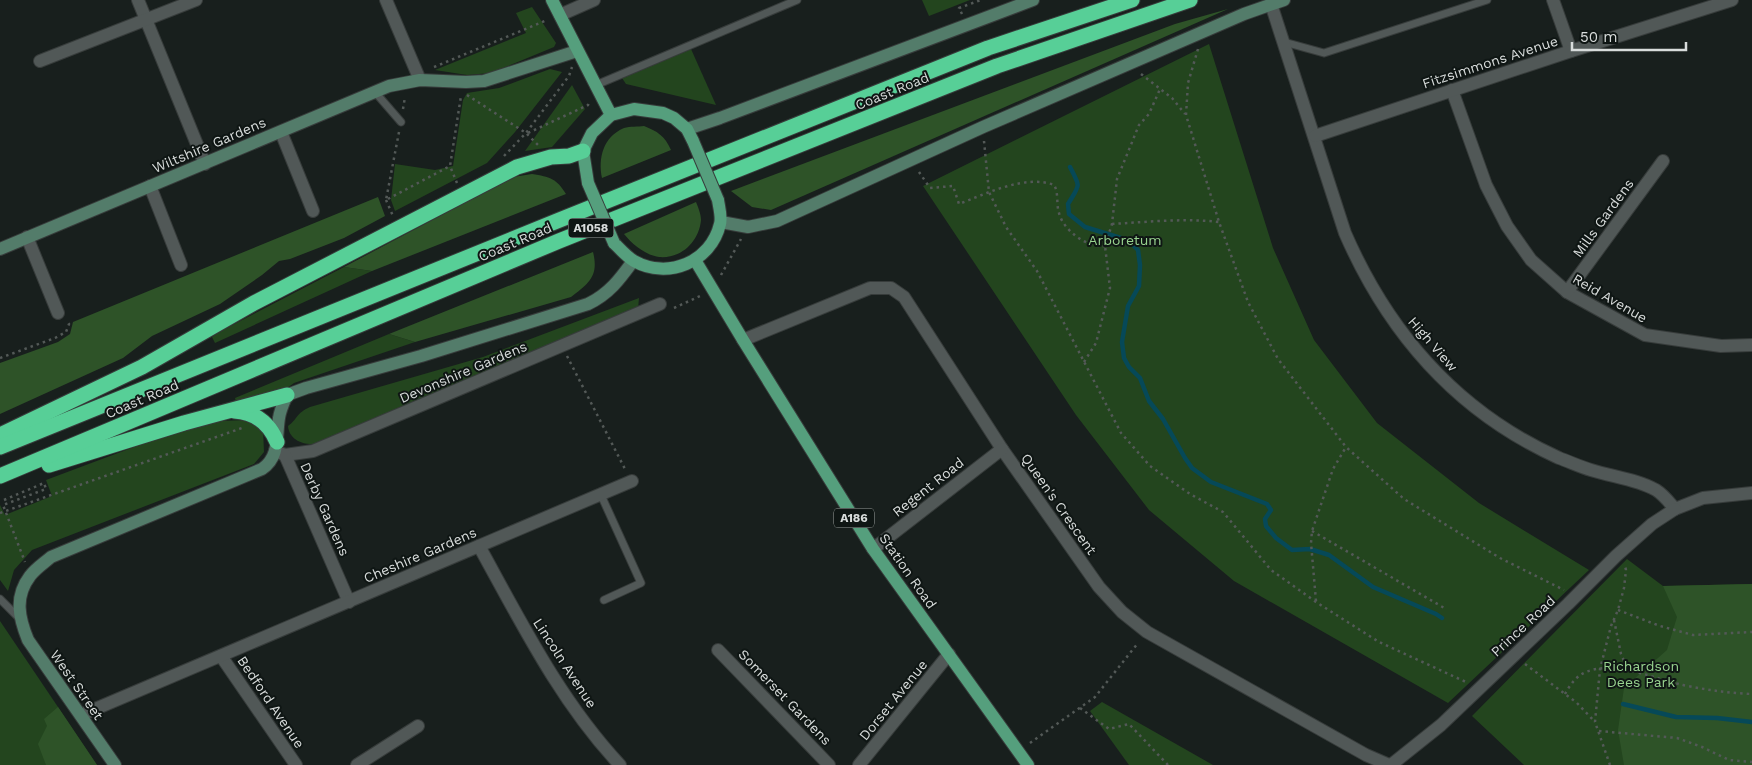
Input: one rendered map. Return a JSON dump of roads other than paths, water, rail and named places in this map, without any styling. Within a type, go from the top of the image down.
[{"type":"highway","name":"Coast Road","points":[[0,447],[557,220],[979,52],[1132,0]]},
{"type":"highway","name":"Coast Road","points":[[0,476],[568,238],[997,66],[1190,0]]},
{"type":"highway","points":[[0,435],[142,367],[254,303],[518,167],[550,157],[569,156],[583,151]]},
{"type":"highway","points":[[0,480],[184,423],[287,395]]},
{"type":"highway","points":[[230,411],[248,414],[260,419],[273,432],[279,450]]},
{"type":"main road","points":[[552,0],[611,115]]},
{"type":"main road","points":[[634,110],[662,113],[674,118],[687,129],[718,200],[721,222],[712,243],[695,260],[673,269],[655,269],[633,261],[614,243],[588,183],[583,151],[592,134],[611,115],[634,110]]},
{"type":"main road","name":"Station Road","points":[[695,260],[873,549],[1028,765]]},
{"type":"street","points":[[138,0],[205,164]]},
{"type":"street","points":[[40,60],[196,0]]},
{"type":"street","points":[[386,0],[420,80]]},
{"type":"street","points":[[687,129],[729,115],[1033,0]]},
{"type":"street","points":[[721,222],[748,227],[777,221],[983,127],[1244,14],[1284,0]]},
{"type":"street","points":[[1553,0],[1571,51]]},
{"type":"street","name":"Fitzsimmons Avenue","points":[[1315,136],[1732,0]]},
{"type":"street","points":[[560,15],[592,1]]},
{"type":"street","name":"High View","points":[[1271,4],[1345,233],[1371,287],[1396,324],[1422,357],[1474,408],[1529,442],[1559,458],[1591,470],[1648,486],[1658,491],[1675,509]]},
{"type":"street","name":"Wiltshire Gardens","points":[[0,249],[399,83],[420,80],[484,81],[577,51]]},
{"type":"street","name":"Reid Avenue","points":[[1452,90],[1486,185],[1507,226],[1531,260],[1566,292],[1645,335],[1721,346],[1752,345]]},
{"type":"street","name":"Wiltshire Gardens","points":[[280,132],[313,211]]},
{"type":"street","name":"Mills Gardens","points":[[1566,292],[1663,161]]},
{"type":"street","name":"Wiltshire Gardens","points":[[150,186],[181,265]]},
{"type":"street","points":[[26,237],[58,313]]},
{"type":"street","points":[[20,619],[20,596],[30,575],[51,557],[262,469],[279,450],[279,416],[287,395],[588,304],[609,291],[633,261]]},
{"type":"street","name":"Queen's Crescent","points":[[743,340],[870,288],[891,288],[904,298],[1002,449],[1099,587],[1122,612],[1147,632],[1366,755],[1390,765]]},
{"type":"street","name":"Devonshire Gardens","points":[[279,450],[313,451],[660,304]]},
{"type":"street","name":"Regent Road","points":[[873,549],[1002,449]]},
{"type":"street","name":"Derby Gardens","points":[[279,450],[349,602]]},
{"type":"street","name":"Cheshire Gardens","points":[[81,715],[632,482]]},
{"type":"street","points":[[1675,509],[1703,498],[1752,493]]},
{"type":"street","name":"Prince Road","points":[[1390,765],[1427,737],[1616,556],[1652,524],[1675,509]]},
{"type":"street","name":"Lincoln Avenue","points":[[479,546],[541,659],[602,746],[620,765]]},
{"type":"street","name":"West Street","points":[[20,619],[28,640],[115,765]]},
{"type":"street","name":"Somerset Gardens","points":[[718,650],[829,765]]},
{"type":"street","name":"Dorset Avenue","points":[[859,765],[949,654]]},
{"type":"street","name":"Bedford Avenue","points":[[221,656],[296,765]]},
{"type":"street","points":[[358,765],[418,726]]},
{"type":"lane","points":[[596,85],[797,0]]},
{"type":"lane","points":[[1284,42],[1324,53],[1487,0]]},
{"type":"lane","points":[[375,92],[400,122]]},
{"type":"lane","points":[[601,495],[641,583],[604,600]]},
{"type":"lane","points":[[0,599],[20,619]]},
{"type":"waterway","points":[[1070,167],[1078,186],[1068,204],[1069,214],[1085,227],[1124,239],[1138,250],[1140,265],[1139,286],[1128,306],[1122,342],[1124,358],[1129,367],[1140,378],[1149,401],[1163,419],[1192,468],[1211,482],[1267,504],[1271,510],[1265,519],[1266,526],[1276,538],[1292,550],[1310,549],[1329,555],[1373,587],[1442,618]]},
{"type":"waterway","points":[[1623,704],[1676,717],[1717,718],[1752,722]]},
{"type":"park label","name":"Arboretum","points":[[1125,240]]},
{"type":"park label","name":"Richardson Dees Park","points":[[1641,674]]}]
